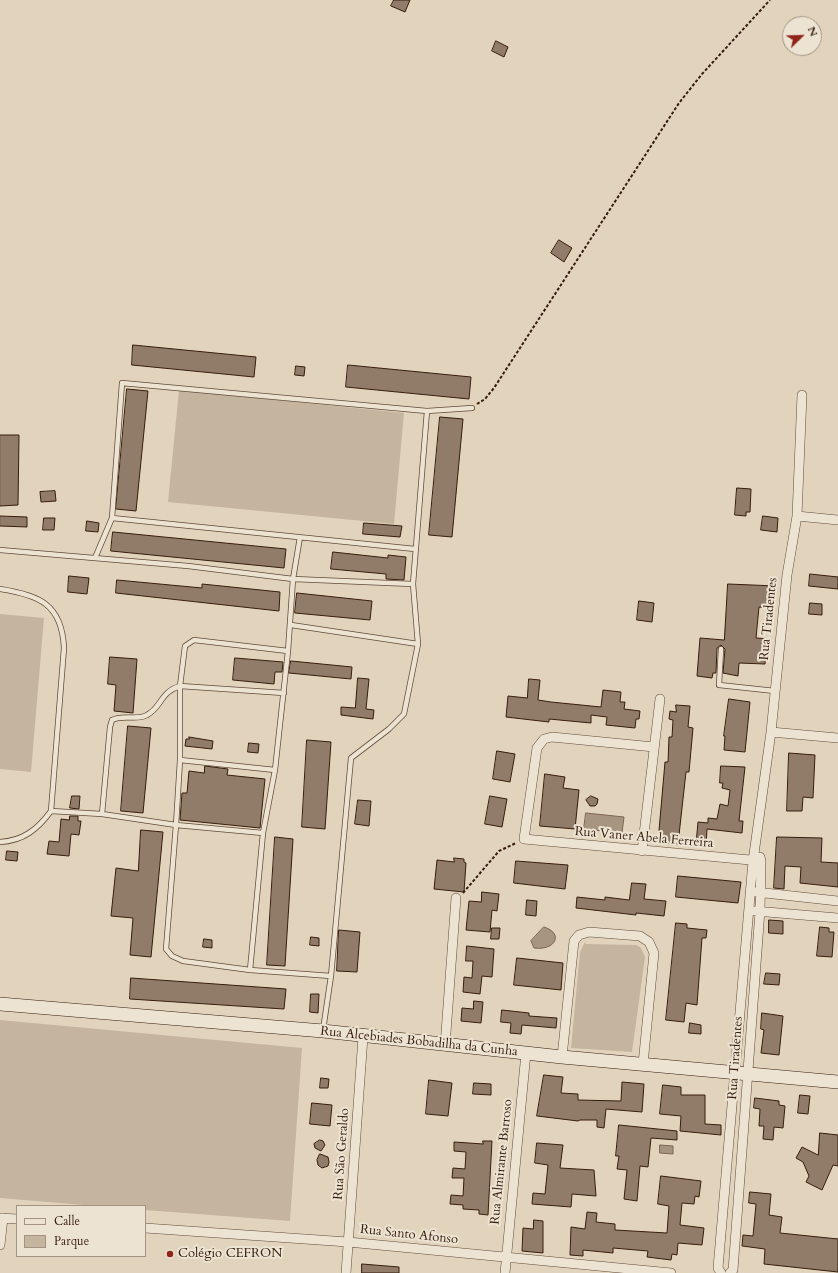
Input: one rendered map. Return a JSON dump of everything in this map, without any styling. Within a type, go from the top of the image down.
[{"type":"street","name":"Rua Tiradentes","points":[[730,1273],[733,1270],[760,911],[761,893],[755,844],[771,732],[787,575],[796,516],[802,395]]},
{"type":"street","points":[[796,516],[838,520]]},
{"type":"street","points":[[642,851],[660,699]]},
{"type":"street","points":[[771,732],[838,738]]},
{"type":"street","points":[[524,839],[537,748],[544,739],[552,736],[654,747]]},
{"type":"street","name":"Rua Vaner Abela Ferreira","points":[[524,839],[757,861]]},
{"type":"street","name":"Rua Tiradentes","points":[[720,1273],[718,1268],[734,1072],[751,892],[757,861]]},
{"type":"street","points":[[751,892],[838,901]]},
{"type":"street","points":[[445,1046],[456,898]]},
{"type":"street","points":[[750,910],[838,918]]},
{"type":"street","points":[[562,1057],[574,941],[579,935],[589,932],[640,936],[649,942],[654,952],[643,1064]]},
{"type":"street","name":"Rua Alcebiades Bobadilha da Cunha","points":[[0,1004],[323,1031],[445,1046],[838,1082]]},
{"type":"street","name":"Rua São Geraldo","points":[[346,1273],[363,1036]]},
{"type":"street","name":"Rua Almirante Barroso","points":[[505,1273],[526,1053]]},
{"type":"street","points":[[0,1245],[1,1218],[16,1219]]},
{"type":"street","name":"Rua Santo Afonso","points":[[146,1228],[348,1242],[671,1273]]},
{"type":"lane","points":[[95,558],[112,518],[122,383],[427,411],[472,408]]},
{"type":"lane","points":[[323,1031],[331,976],[351,758],[389,729],[404,714],[418,644],[413,584],[427,411]]},
{"type":"lane","points":[[112,518],[415,549]]},
{"type":"lane","points":[[250,970],[263,833],[275,770],[291,625],[293,579],[300,537]]},
{"type":"lane","points":[[0,550],[188,566],[293,579],[413,584]]},
{"type":"lane","points":[[0,589],[24,593],[45,602],[60,625],[64,638],[51,811],[41,824],[31,833],[20,838],[0,842]]},
{"type":"lane","points":[[291,625],[418,644]]},
{"type":"lane","points":[[288,651],[194,640],[190,641],[185,646],[180,686],[180,760],[166,949],[172,956],[183,961],[250,970],[331,976]]},
{"type":"lane","points":[[721,649],[719,685],[775,691]]},
{"type":"lane","points":[[102,814],[110,723],[117,718],[141,717],[147,715],[170,689],[180,686],[284,693]]},
{"type":"lane","points":[[180,760],[275,770]]},
{"type":"lane","points":[[51,811],[102,814],[176,825],[263,833]]},
{"type":"path","points":[[472,408],[485,399],[494,388],[679,103],[702,74],[770,0]]},
{"type":"path","points":[[456,898],[465,892],[500,851],[524,839]]},
{"type":"green space","points":[[179,390],[404,413],[394,524],[168,502]]},
{"type":"green space","points":[[0,614],[44,618],[31,772],[0,769]]},
{"type":"green space","points":[[585,942],[586,944],[636,945],[641,948],[645,957],[632,1052],[571,1048],[580,952]]},
{"type":"green space","points":[[0,1020],[302,1048],[290,1221],[146,1210],[146,1205],[84,1205],[0,1198]]},
{"type":"shaded area","points":[[586,813],[624,817],[622,833],[584,829]]},
{"type":"shaded area","points":[[544,927],[554,933],[555,941],[548,947],[534,948],[531,941]]},
{"type":"shaded area","points":[[660,1145],[673,1146],[673,1154],[660,1153]]},
{"type":"building","points":[[394,0],[410,0],[405,12],[391,6]]},
{"type":"building","points":[[496,41],[508,47],[504,57],[492,51]]},
{"type":"building","points":[[559,240],[572,248],[564,262],[551,253]]},
{"type":"building","points":[[133,345],[256,357],[254,377],[132,365]]},
{"type":"building","points":[[348,365],[471,377],[469,399],[346,387]]},
{"type":"building","points":[[296,366],[305,367],[304,376],[295,375]]},
{"type":"building","points":[[127,389],[148,391],[136,511],[116,509]]},
{"type":"building","points":[[440,417],[463,419],[452,537],[429,535]]},
{"type":"building","points":[[0,435],[19,435],[18,505],[0,506]]},
{"type":"building","points":[[737,488],[751,489],[750,512],[746,512],[746,516],[735,515]]},
{"type":"building","points":[[55,491],[56,501],[41,502],[40,492]]},
{"type":"building","points":[[0,516],[27,517],[27,527],[0,526]]},
{"type":"building","points":[[763,516],[778,518],[777,532],[761,530]]},
{"type":"building","points":[[44,518],[55,518],[54,530],[43,530]]},
{"type":"building","points":[[87,521],[99,523],[98,532],[86,531]]},
{"type":"building","points":[[364,523],[402,526],[400,537],[363,534]]},
{"type":"building","points":[[113,532],[286,549],[284,568],[111,551]]},
{"type":"building","points":[[333,552],[388,558],[388,555],[406,557],[404,580],[386,579],[386,574],[331,569]]},
{"type":"building","points":[[810,574],[838,577],[838,589],[809,586]]},
{"type":"building","points":[[69,576],[89,578],[87,594],[68,592]]},
{"type":"building","points":[[117,580],[202,588],[202,584],[280,592],[279,611],[116,593]]},
{"type":"building","points":[[728,584],[776,586],[774,609],[759,607],[756,638],[770,639],[769,650],[766,649],[765,664],[739,663],[738,676],[723,673],[725,649],[721,645],[717,648],[716,673],[713,673],[712,678],[697,676],[700,638],[724,640]]},
{"type":"building","points":[[297,593],[372,601],[370,620],[295,613]]},
{"type":"building","points":[[639,601],[654,603],[652,622],[637,620]]},
{"type":"building","points":[[810,603],[822,604],[822,615],[809,614]]},
{"type":"building","points":[[110,657],[137,659],[133,713],[114,711],[116,685],[108,684]]},
{"type":"building","points":[[235,658],[283,662],[282,672],[275,672],[274,684],[233,680]]},
{"type":"building","points":[[291,661],[352,667],[351,679],[289,673]]},
{"type":"building","points":[[358,678],[369,679],[366,709],[374,710],[373,719],[341,715],[341,707],[355,708]]},
{"type":"building","points":[[529,679],[540,680],[538,700],[551,702],[601,707],[603,690],[621,692],[620,702],[625,702],[624,709],[640,711],[639,719],[636,719],[635,728],[606,725],[607,717],[591,715],[591,723],[549,719],[549,722],[506,717],[508,696],[527,698]]},
{"type":"building","points":[[729,699],[750,702],[745,752],[724,750],[724,736]]},
{"type":"building","points":[[676,705],[690,706],[688,727],[693,728],[689,772],[686,772],[678,844],[658,842],[665,762],[668,762],[669,737],[672,737],[673,720],[669,719],[670,711],[676,712]]},
{"type":"building","points":[[128,726],[151,728],[143,813],[121,811]]},
{"type":"building","points":[[189,737],[213,741],[212,749],[185,746],[186,739],[189,739]]},
{"type":"building","points":[[307,740],[331,742],[325,829],[302,827]]},
{"type":"building","points":[[249,743],[259,744],[258,753],[248,752]]},
{"type":"building","points":[[497,751],[515,754],[510,782],[493,779]]},
{"type":"building","points":[[789,753],[815,755],[813,798],[803,797],[802,811],[787,811]]},
{"type":"building","points":[[205,766],[228,769],[227,775],[265,779],[260,828],[180,820],[182,793],[187,793],[189,771],[204,773]]},
{"type":"building","points":[[721,766],[745,767],[739,821],[743,821],[742,833],[707,829],[706,845],[696,844],[698,822],[708,823],[708,818],[717,819],[720,804],[728,806],[730,790],[722,788],[723,783],[720,783]]},
{"type":"building","points":[[545,774],[565,777],[563,788],[579,790],[575,829],[540,826]]},
{"type":"building","points":[[72,796],[80,796],[79,809],[70,808]]},
{"type":"building","points":[[490,796],[507,799],[502,827],[485,824]]},
{"type":"building","points":[[591,796],[598,799],[595,806],[590,806],[586,800]]},
{"type":"building","points":[[358,800],[371,801],[369,826],[355,824]]},
{"type":"building","points":[[70,816],[78,816],[78,821],[81,821],[79,835],[71,834],[69,856],[47,854],[49,841],[59,842],[61,819],[69,820]]},
{"type":"building","points":[[141,830],[163,832],[151,957],[130,955],[133,918],[111,916],[116,868],[138,871]]},
{"type":"building","points":[[275,837],[293,839],[285,966],[267,965]]},
{"type":"building","points":[[777,837],[822,838],[821,862],[838,863],[838,887],[800,883],[801,867],[785,866],[784,889],[774,888]]},
{"type":"building","points":[[7,851],[18,852],[17,861],[6,860]]},
{"type":"building","points":[[454,858],[464,859],[464,862],[466,863],[464,892],[434,889],[437,860],[454,862]]},
{"type":"building","points":[[516,861],[568,865],[565,889],[514,883]]},
{"type":"building","points":[[678,876],[741,882],[738,903],[676,897]]},
{"type":"building","points":[[632,883],[646,884],[644,899],[666,901],[664,916],[636,913],[636,915],[576,908],[577,897],[605,900],[605,897],[629,900]]},
{"type":"building","points":[[482,892],[499,894],[497,911],[492,910],[490,932],[466,930],[469,901],[481,902]]},
{"type":"building","points":[[527,900],[537,901],[536,916],[526,915]]},
{"type":"building","points":[[769,920],[783,921],[783,934],[769,933]]},
{"type":"building","points":[[676,923],[687,924],[687,928],[707,930],[706,938],[702,938],[697,1005],[686,1003],[684,1022],[666,1020]]},
{"type":"building","points":[[820,927],[829,928],[829,932],[834,932],[832,957],[817,956]]},
{"type":"building","points":[[492,928],[500,928],[499,939],[491,939]]},
{"type":"building","points":[[339,930],[360,932],[357,972],[337,971]]},
{"type":"building","points":[[311,937],[319,938],[319,946],[310,945]]},
{"type":"building","points":[[204,939],[212,940],[212,948],[203,947]]},
{"type":"building","points":[[467,946],[494,949],[492,977],[482,976],[480,994],[463,992],[464,977],[472,978],[473,961],[466,961]]},
{"type":"building","points":[[517,958],[563,963],[561,990],[514,985]]},
{"type":"building","points":[[766,973],[780,974],[779,985],[764,984]]},
{"type":"building","points":[[131,978],[286,989],[284,1009],[130,999]]},
{"type":"building","points":[[311,994],[319,994],[318,1013],[310,1012]]},
{"type":"building","points":[[474,1001],[483,1002],[481,1023],[461,1021],[462,1008],[473,1009]]},
{"type":"building","points":[[502,1010],[529,1013],[529,1016],[557,1018],[556,1028],[522,1025],[521,1034],[510,1033],[511,1023],[501,1022]]},
{"type":"building","points":[[762,1013],[783,1016],[779,1055],[761,1053],[764,1030],[761,1029]]},
{"type":"building","points":[[690,1023],[701,1025],[701,1034],[689,1033]]},
{"type":"building","points":[[544,1075],[563,1077],[561,1093],[578,1094],[578,1100],[621,1101],[622,1082],[644,1084],[642,1112],[606,1109],[604,1128],[597,1127],[597,1120],[578,1121],[537,1116]]},
{"type":"building","points":[[321,1078],[329,1079],[328,1088],[320,1088]]},
{"type":"building","points":[[429,1080],[452,1083],[448,1116],[426,1114]]},
{"type":"building","points":[[474,1083],[491,1084],[491,1095],[473,1094]]},
{"type":"building","points":[[663,1085],[681,1087],[681,1095],[705,1095],[705,1124],[721,1125],[721,1135],[680,1131],[681,1116],[660,1114]]},
{"type":"building","points":[[800,1095],[810,1096],[808,1114],[798,1113]]},
{"type":"building","points":[[755,1098],[779,1101],[779,1105],[785,1106],[783,1128],[774,1127],[773,1140],[763,1139],[764,1126],[759,1126],[760,1109],[754,1108]]},
{"type":"building","points":[[312,1103],[332,1105],[330,1126],[310,1124]]},
{"type":"building","points":[[619,1125],[677,1131],[677,1140],[651,1138],[648,1167],[640,1166],[637,1201],[624,1199],[627,1170],[617,1169],[619,1156],[616,1156]]},
{"type":"building","points":[[820,1133],[838,1135],[838,1166],[833,1165],[822,1190],[806,1182],[809,1176],[803,1162],[796,1158],[802,1147],[818,1155]]},
{"type":"building","points":[[320,1140],[323,1141],[325,1145],[321,1151],[315,1148],[314,1144]]},
{"type":"building","points":[[483,1141],[492,1141],[488,1215],[479,1214],[479,1210],[463,1209],[463,1205],[450,1204],[451,1195],[463,1196],[464,1178],[452,1178],[453,1168],[465,1169],[466,1152],[454,1151],[454,1142],[483,1144]]},
{"type":"building","points":[[537,1143],[563,1145],[560,1168],[594,1170],[596,1196],[572,1194],[571,1207],[532,1204],[533,1193],[545,1194],[548,1165],[535,1163]]},
{"type":"building","points":[[320,1154],[328,1157],[328,1166],[322,1168],[318,1165],[317,1160]]},
{"type":"building","points":[[661,1176],[701,1181],[699,1197],[695,1196],[694,1204],[682,1203],[680,1225],[704,1228],[702,1245],[678,1243],[677,1255],[672,1254],[671,1260],[647,1257],[648,1251],[613,1248],[613,1253],[583,1250],[583,1256],[570,1255],[571,1227],[585,1229],[587,1212],[597,1213],[596,1222],[615,1224],[615,1230],[667,1233],[669,1206],[658,1204]]},
{"type":"building","points":[[750,1192],[771,1194],[769,1215],[782,1217],[780,1233],[838,1239],[838,1272],[764,1264],[765,1249],[742,1246],[743,1235],[753,1236],[756,1204],[749,1203]]},
{"type":"building","points":[[534,1220],[543,1221],[543,1253],[522,1251],[523,1228],[533,1229]]},
{"type":"building","points":[[362,1264],[399,1267],[399,1273],[362,1273]]},
{"type":"place","name":"Colégio CEFRON","points":[[170,1254]]}]
